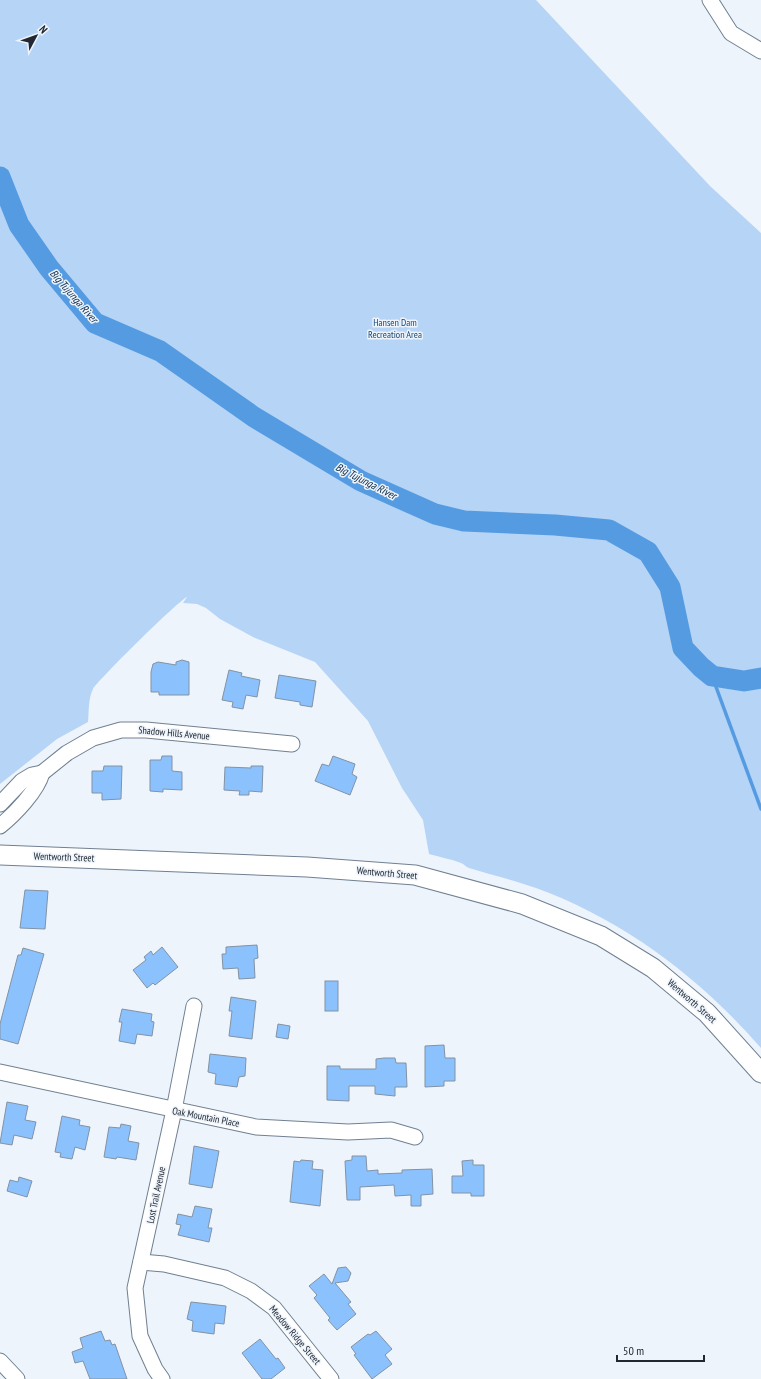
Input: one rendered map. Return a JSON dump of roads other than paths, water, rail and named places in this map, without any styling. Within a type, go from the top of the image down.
[{"type":"main road","name":"Wentworth Street","points":[[0,855],[307,867],[415,874],[522,904],[601,936],[653,968],[707,1013],[761,1073]]},
{"type":"street","points":[[710,0],[731,33],[761,51]]},
{"type":"street","name":"Shadow Hills Avenue","points":[[0,804],[22,781],[32,775],[42,772],[67,753],[93,738],[121,730],[146,730],[292,744]]},
{"type":"street","name":"Shadow Hills Avenue","points":[[0,826],[36,788],[42,772]]},
{"type":"street","points":[[12,791],[21,793],[24,797],[23,802]]},
{"type":"street","name":"Lost Trail Avenue","points":[[162,1379],[155,1369],[140,1336],[135,1288],[174,1110],[194,1006]]},
{"type":"street","name":"Oak Mountain Place","points":[[0,1072],[256,1127],[348,1132],[391,1130],[415,1137]]},
{"type":"street","name":"Meadow Ridge Street","points":[[141,1262],[164,1264],[225,1278],[251,1291],[274,1308],[331,1379]]},
{"type":"street","points":[[0,1361],[17,1379]]},
{"type":"waterway","name":"Big Tujunga River","points":[[0,177],[19,225],[49,268],[95,323],[160,351],[254,417],[361,481],[435,514],[464,521],[555,525],[609,530],[648,552],[670,587],[683,648],[701,667],[712,676],[744,681],[761,678]]},
{"type":"waterway","points":[[712,676],[761,809]]},
{"type":"park label","name":"Hansen Dam Recreation Area","points":[[395,328]]}]
